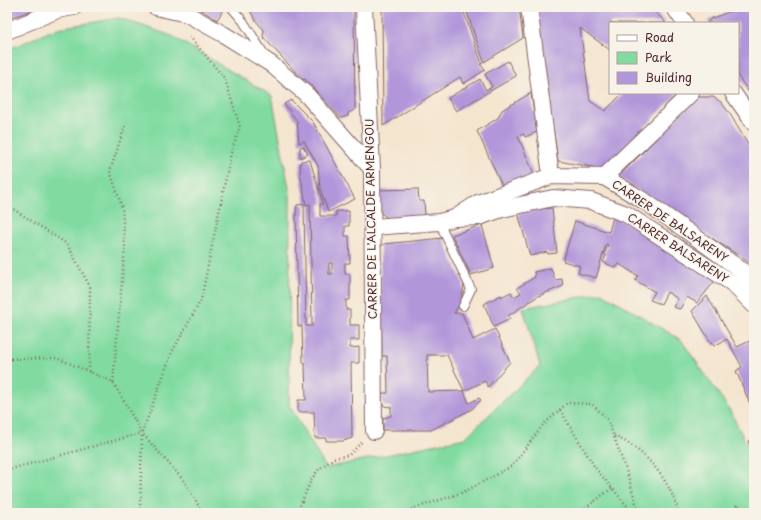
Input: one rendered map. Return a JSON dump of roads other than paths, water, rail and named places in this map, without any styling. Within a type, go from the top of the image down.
[{"type":"street","points":[[7,31],[57,10],[74,7]]},
{"type":"street","points":[[156,7],[187,14],[223,34],[271,64],[306,94],[372,169]]},
{"type":"street","name":"CARRER DE L'ALCALDE ARMENGOU","points":[[364,7],[372,169],[374,431]]},
{"type":"street","points":[[529,7],[551,176]]},
{"type":"street","points":[[675,7],[684,22]]},
{"type":"street","points":[[604,177],[690,94]]},
{"type":"street","points":[[734,94],[754,123]]},
{"type":"street","name":"CARRER DE BALSARENY","points":[[373,227],[439,222],[455,218],[478,202],[551,176],[604,177],[646,202],[694,236],[741,270],[754,284]]},
{"type":"street","name":"CARRER BALSARENY","points":[[455,218],[479,217],[502,209],[553,198],[591,201],[626,214],[732,283],[754,304]]},
{"type":"lane","points":[[231,7],[243,21],[271,64]]},
{"type":"lane","points":[[439,222],[471,289],[463,306]]}]
